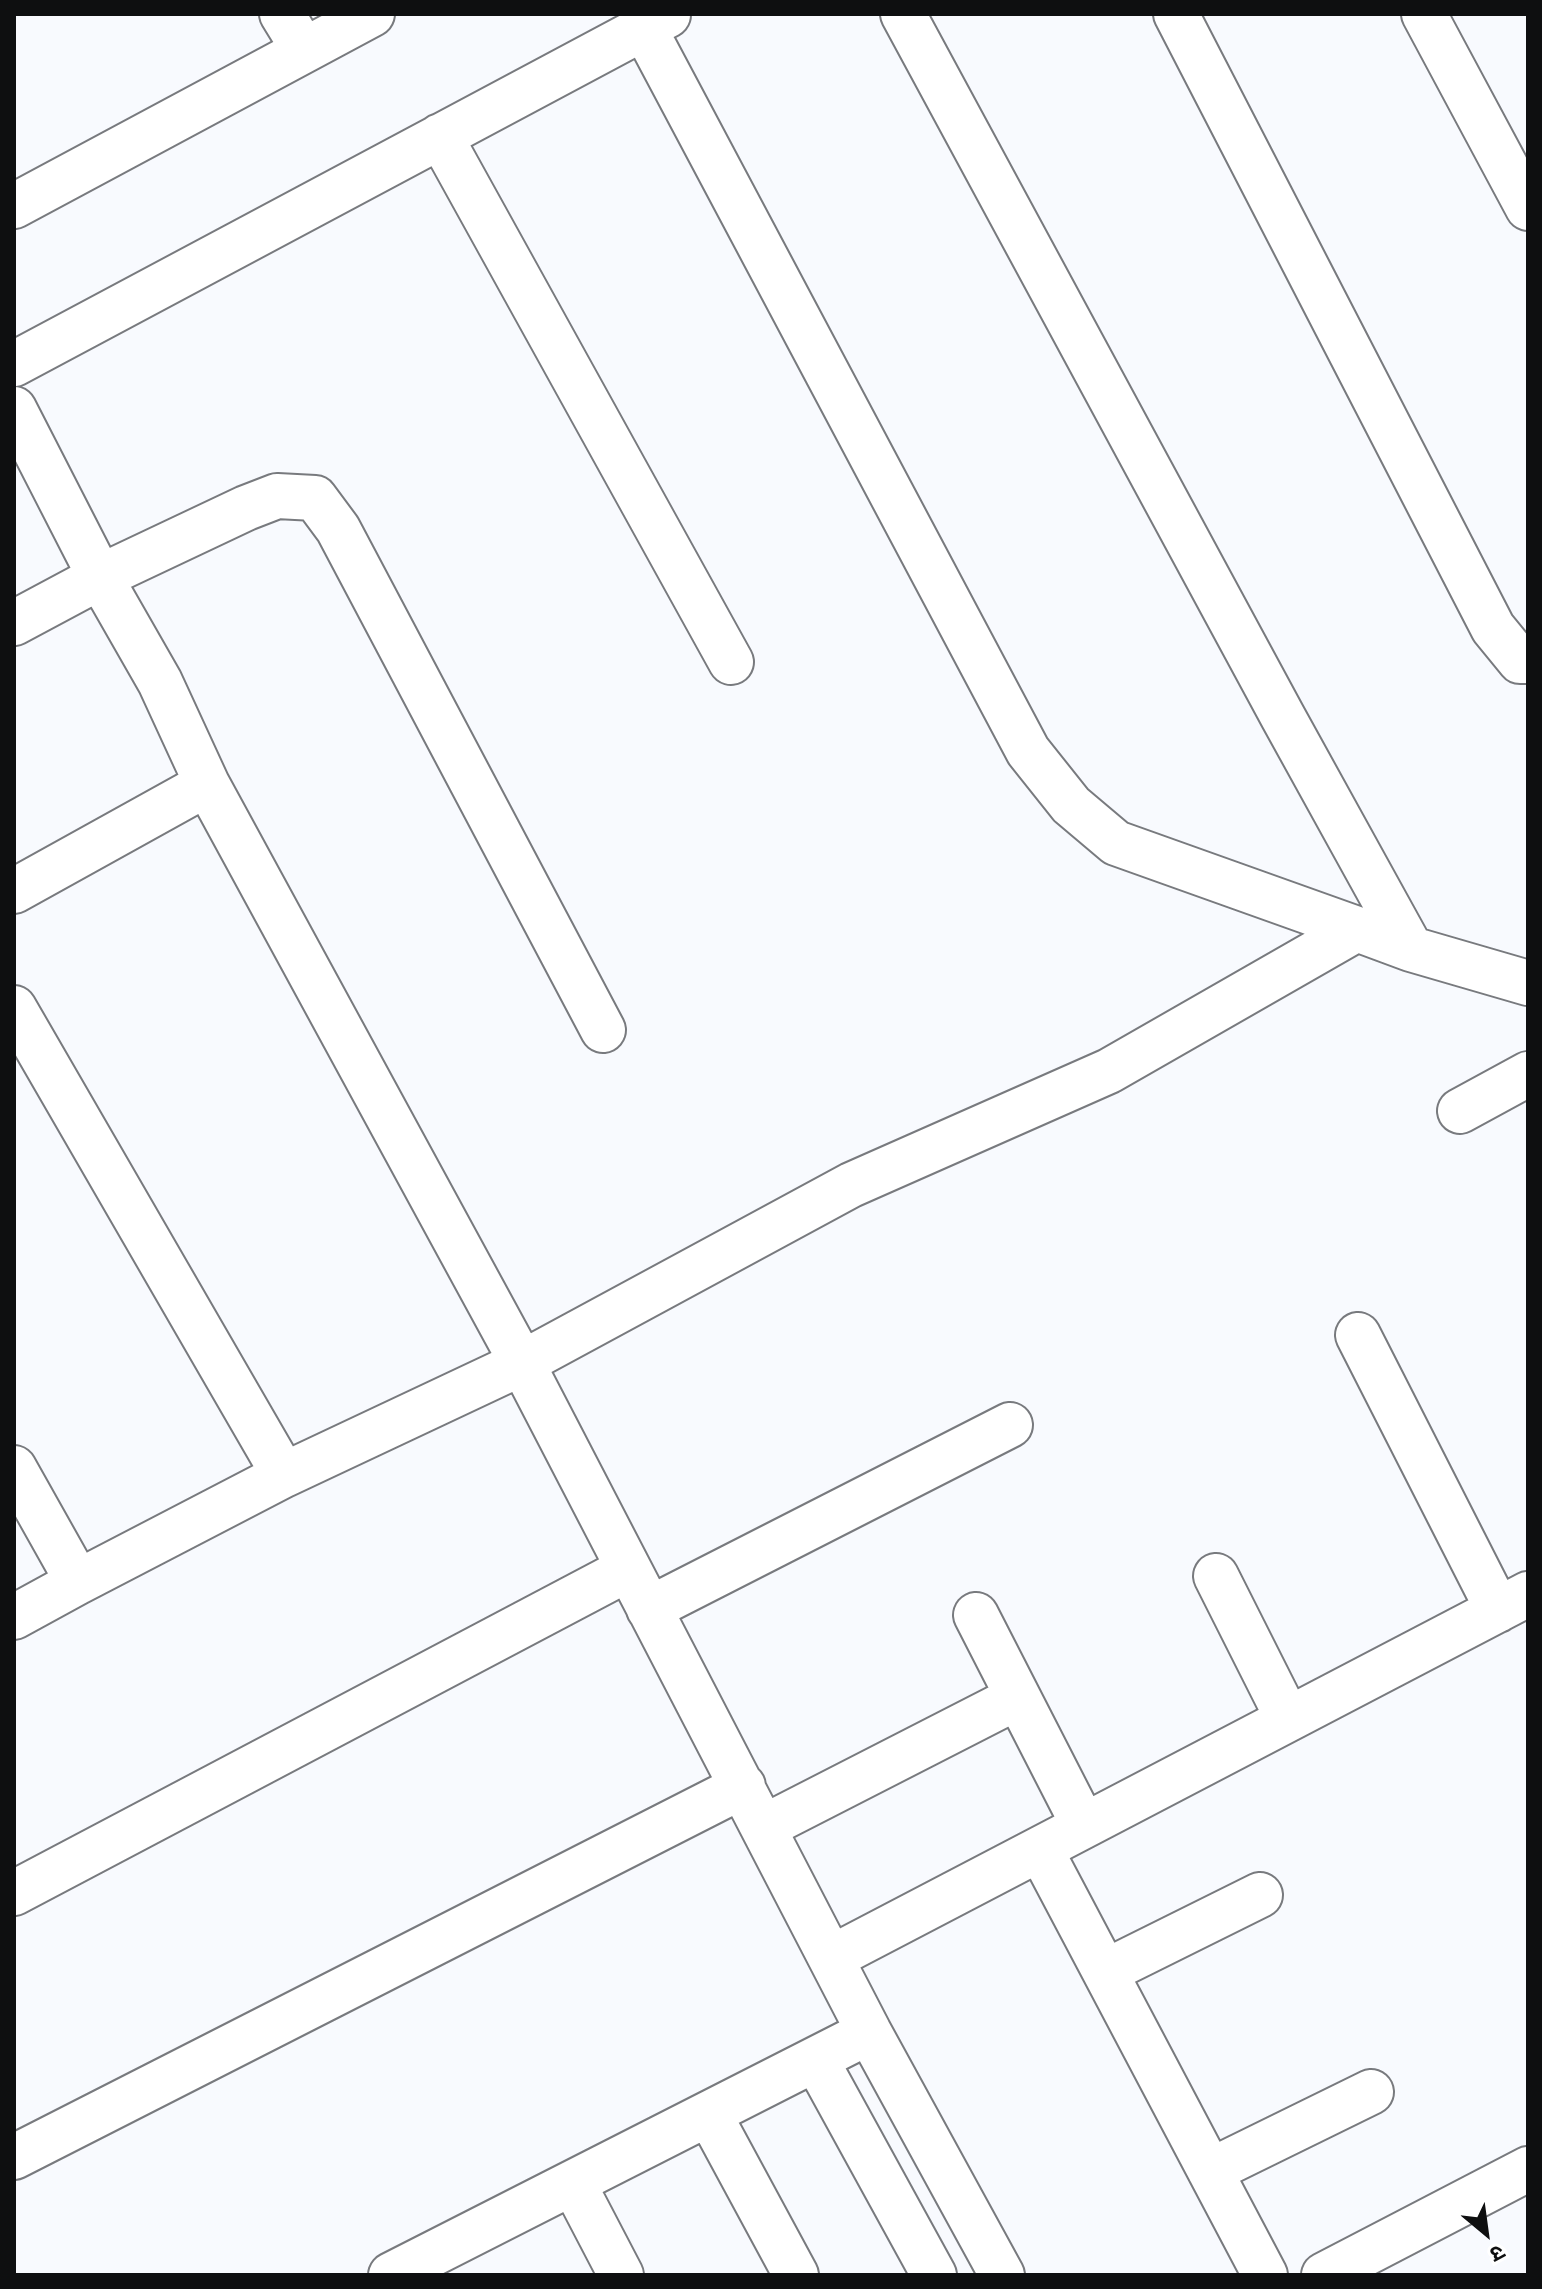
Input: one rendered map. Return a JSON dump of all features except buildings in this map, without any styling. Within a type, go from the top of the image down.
[{"type":"street","points":[[14,206],[293,32],[372,14]]},
{"type":"street","points":[[903,14],[1411,949]]},
{"type":"street","points":[[1176,14],[1493,628],[1520,661],[1528,661]]},
{"type":"street","points":[[1424,14],[1528,208]]},
{"type":"street","points":[[14,364],[657,21],[1028,751],[1071,805],[1116,843],[1411,949],[1528,983]]},
{"type":"street","points":[[440,136],[731,662]]},
{"type":"street","points":[[14,409],[100,577],[160,682],[207,784],[522,1363],[869,2032],[1002,2275]]},
{"type":"street","points":[[14,623],[100,577],[246,508],[277,496],[315,498],[338,529],[603,1030]]},
{"type":"street","points":[[14,891],[207,784]]},
{"type":"street","points":[[14,1617],[284,1475],[522,1363],[851,1185],[1109,1071],[1357,929]]},
{"type":"street","points":[[14,1008],[284,1475]]},
{"type":"street","points":[[1460,1111],[1528,1074]]},
{"type":"street","points":[[831,1958],[1513,1602],[1358,1335]]},
{"type":"street","points":[[649,1609],[1010,1425]]},
{"type":"street","points":[[14,1468],[78,1582]]},
{"type":"street","points":[[14,1893],[628,1569]]},
{"type":"street","points":[[1216,1576],[1288,1719]]},
{"type":"street","points":[[976,1615],[1084,1826]]},
{"type":"street","points":[[764,1827],[1018,1697]]},
{"type":"street","points":[[14,2157],[743,1786]]},
{"type":"street","points":[[1040,1849],[1265,2275]]},
{"type":"street","points":[[1105,1972],[1260,1895]]},
{"type":"street","points":[[391,2275],[869,2032]]},
{"type":"street","points":[[816,2060],[934,2275]]},
{"type":"street","points":[[1210,2171],[1371,2092]]},
{"type":"street","points":[[709,2114],[796,2275]]},
{"type":"street","points":[[1324,2275],[1528,2169]]},
{"type":"street","points":[[573,2183],[621,2275]]}]
